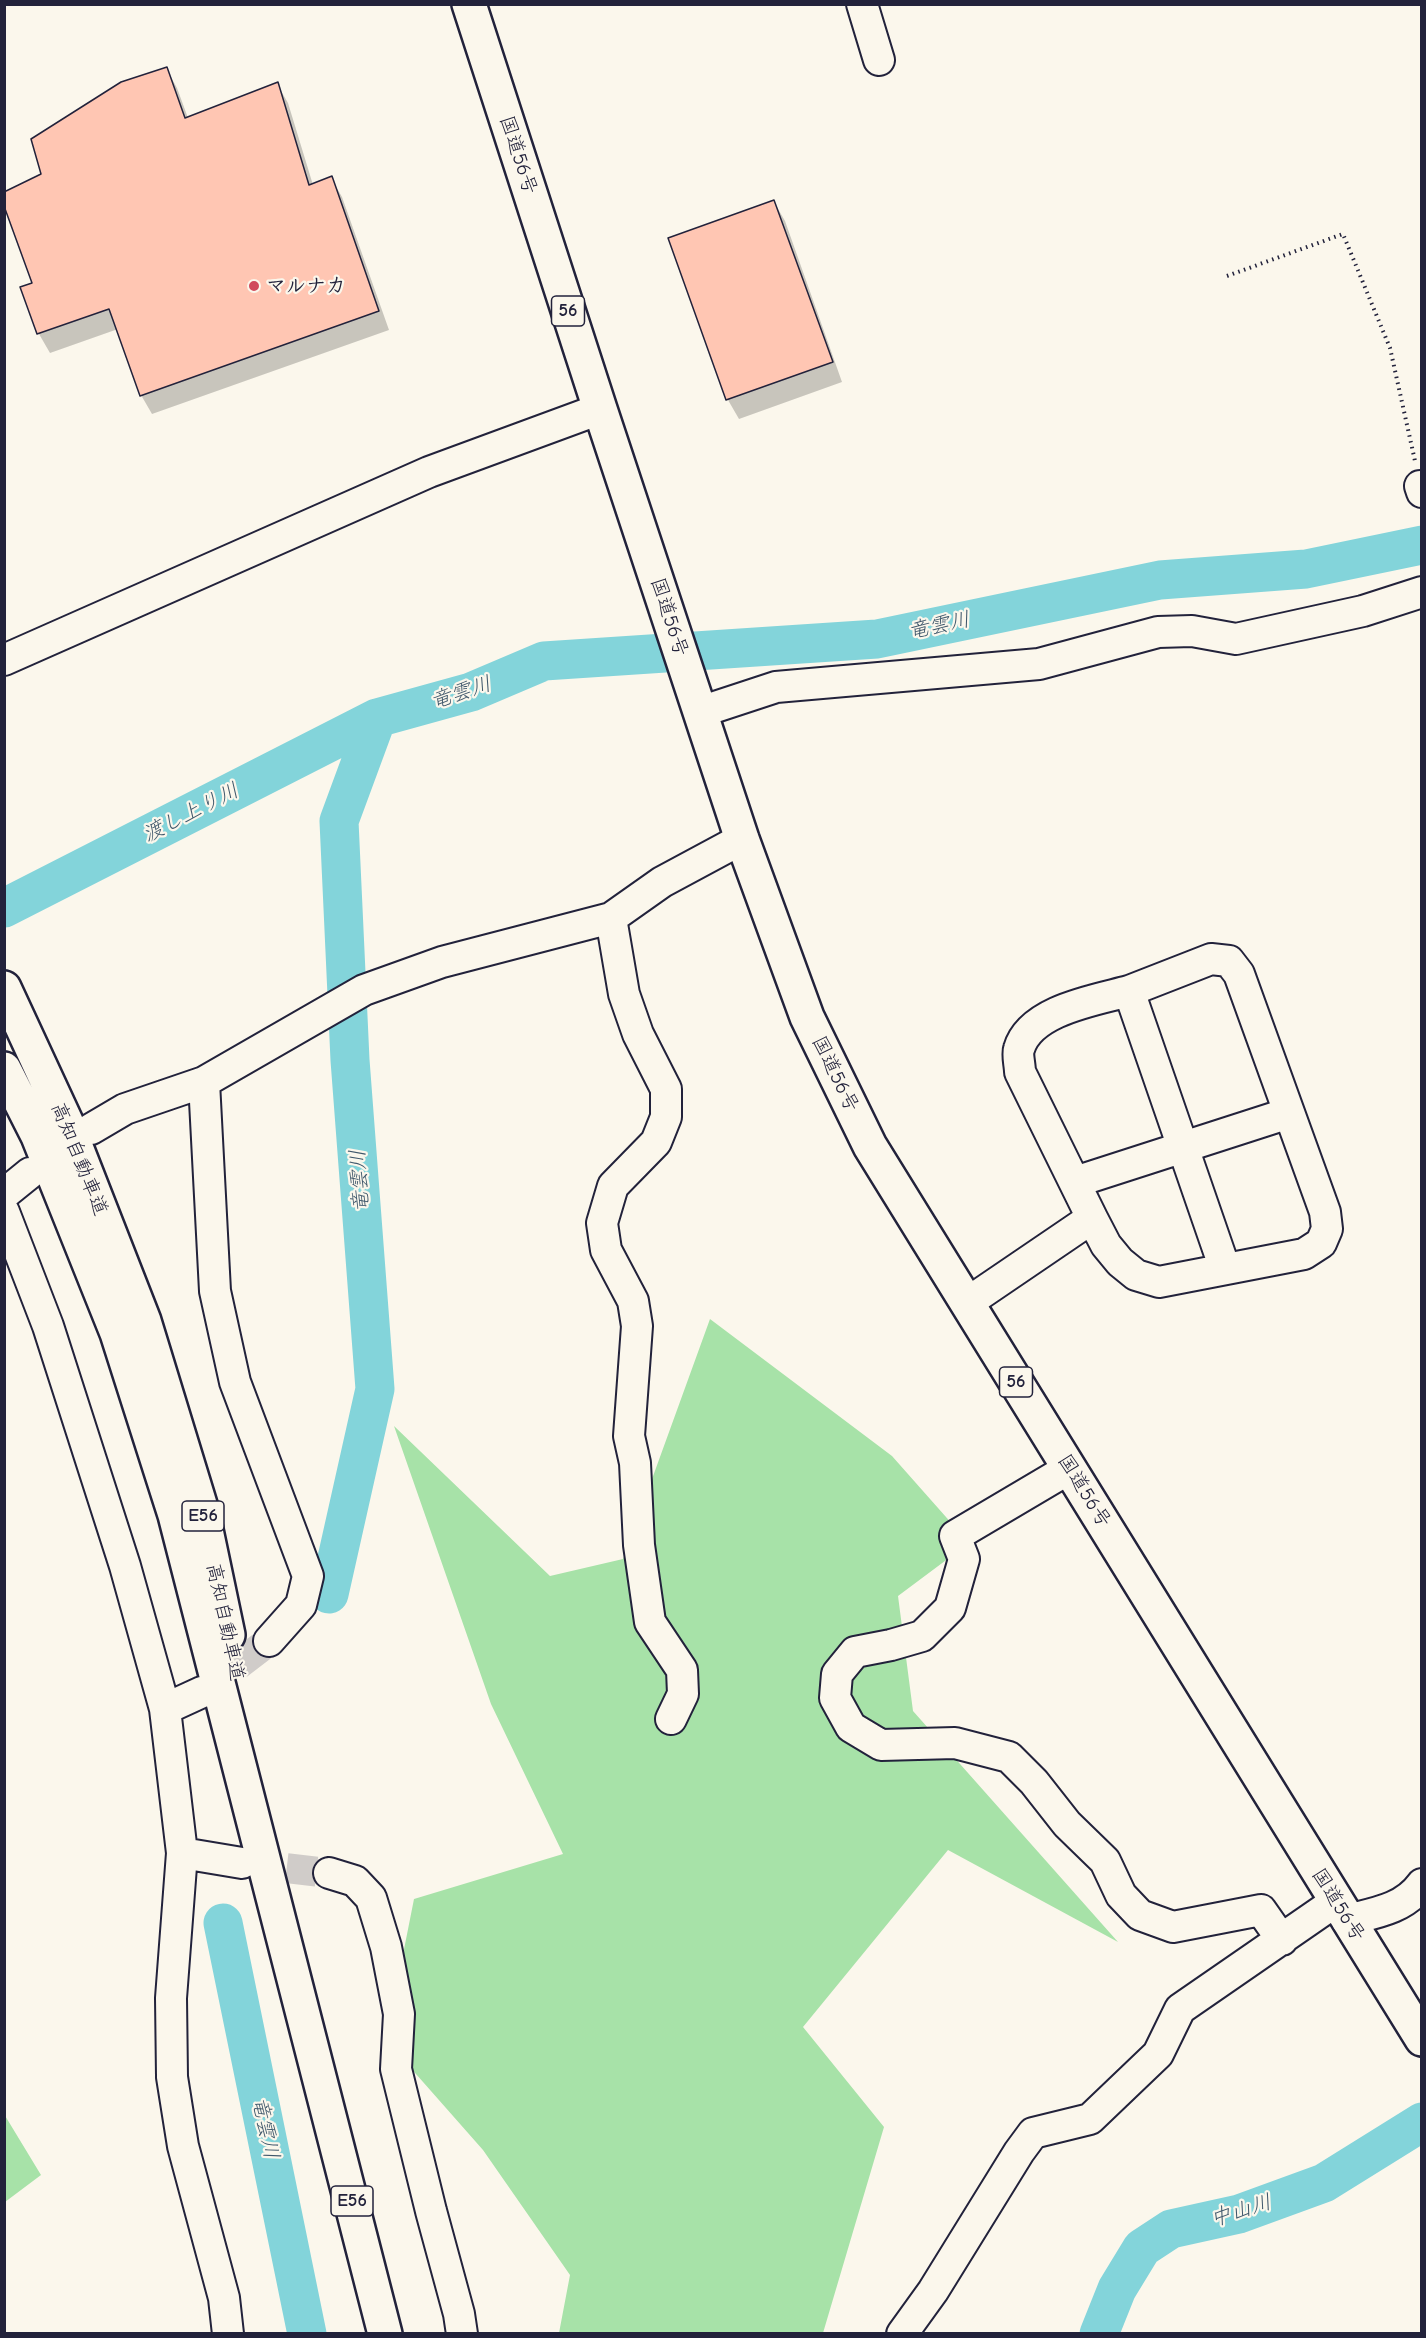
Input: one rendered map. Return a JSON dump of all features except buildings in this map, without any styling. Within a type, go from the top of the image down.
[{"type":"highway","name":"国道56号","points":[[469,4],[742,839],[807,1017],[870,1146],[1422,2039]]},
{"type":"highway","name":"高知自動車道","points":[[4,988],[67,1124],[144,1321],[202,1511],[318,2068]]},
{"type":"highway","name":"高知自動車道","points":[[4,1069],[38,1136],[117,1333],[175,1515],[385,2334]]},
{"type":"street","points":[[862,4],[879,60]]},
{"type":"street","points":[[4,660],[429,472],[600,409]]},
{"type":"street","points":[[696,699],[776,687],[1039,664],[1158,632],[1192,631],[1236,639],[1363,611],[1422,592]]},
{"type":"street","points":[[92,1129],[125,1108],[204,1082],[364,990],[442,962],[611,918],[662,882],[742,839]]},
{"type":"street","points":[[611,918],[624,994],[638,1034],[666,1089],[666,1117],[656,1142],[613,1186],[602,1223],[606,1250],[633,1301],[637,1326],[629,1436],[635,1463],[639,1545],[650,1622],[682,1670],[683,1694],[671,1719]]},
{"type":"street","points":[[1211,959],[1229,961],[1239,974],[1325,1212],[1327,1230],[1321,1243],[1304,1254],[1159,1282],[1136,1275],[1120,1262],[1106,1245],[1020,1072],[1018,1049],[1032,1026],[1064,1009],[1129,991],[1211,959]]},
{"type":"street","points":[[1129,991],[1225,1269]]},
{"type":"street","points":[[204,1082],[214,1280],[218,1302],[235,1382],[308,1576],[301,1605],[269,1641]]},
{"type":"street","points":[[1075,1182],[1289,1113]]},
{"type":"street","points":[[4,1194],[30,1173]]},
{"type":"street","points":[[4,1212],[48,1326],[125,1566],[165,1709],[182,1853],[171,1998],[172,2077],[183,2146],[224,2298],[228,2334]]},
{"type":"street","points":[[967,1303],[1092,1218]]},
{"type":"street","points":[[1070,1468],[955,1536],[964,1559],[950,1608],[922,1636],[891,1646],[855,1653],[837,1674],[835,1698],[851,1727],[881,1745],[955,1743],[1009,1757],[1034,1782],[1066,1824],[1105,1861],[1121,1894],[1140,1915],[1173,1927],[1261,1910],[1282,1940]]},
{"type":"street","points":[[165,1709],[202,1692]]},
{"type":"street","points":[[182,1853],[242,1863]]},
{"type":"street","points":[[329,1873],[355,1881],[372,1898],[387,1947],[399,2014],[396,2069],[430,2211],[459,2314],[462,2334]]},
{"type":"street","points":[[902,2334],[933,2290],[1033,2133],[1090,2120],[1158,2054],[1180,2009],[1282,1940],[1341,1911],[1394,1908],[1415,1893],[1422,1884]]},
{"type":"path","points":[[1227,276],[1343,234],[1390,348],[1421,489]]},
{"type":"green space","points":[[710,1319],[892,1456],[969,1543],[898,1596],[913,1711],[1118,1942],[948,1850],[803,2027],[884,2127],[823,2333],[559,2333],[570,2275],[483,2150],[386,2040],[414,1899],[563,1854],[491,1704],[394,1426],[550,1576],[623,1559]]},
{"type":"green space","points":[[4,2114],[41,2175],[5,2202],[4,2202]]},
{"type":"waterway","name":"竜雲川","points":[[4,908],[377,718],[471,692],[544,661],[877,639],[1160,580],[1306,569],[1422,545]]},
{"type":"waterway","name":"竜雲川","points":[[329,1594],[375,1389],[350,1060],[339,821],[377,718]]},
{"type":"waterway","name":"竜雲川","points":[[223,1923],[307,2334]]},
{"type":"waterway","name":"中山川","points":[[1099,2334],[1117,2289],[1142,2248],[1171,2229],[1239,2214],[1324,2183],[1422,2122]]},
{"type":"tunnel","points":[[202,1692],[269,1641]]},
{"type":"tunnel","points":[[242,1863],[329,1873]]},
{"type":"place","name":"マルナカ","points":[[254,286]]},
{"type":"water label","name":"渡し上り川","points":[[191,813]]}]
